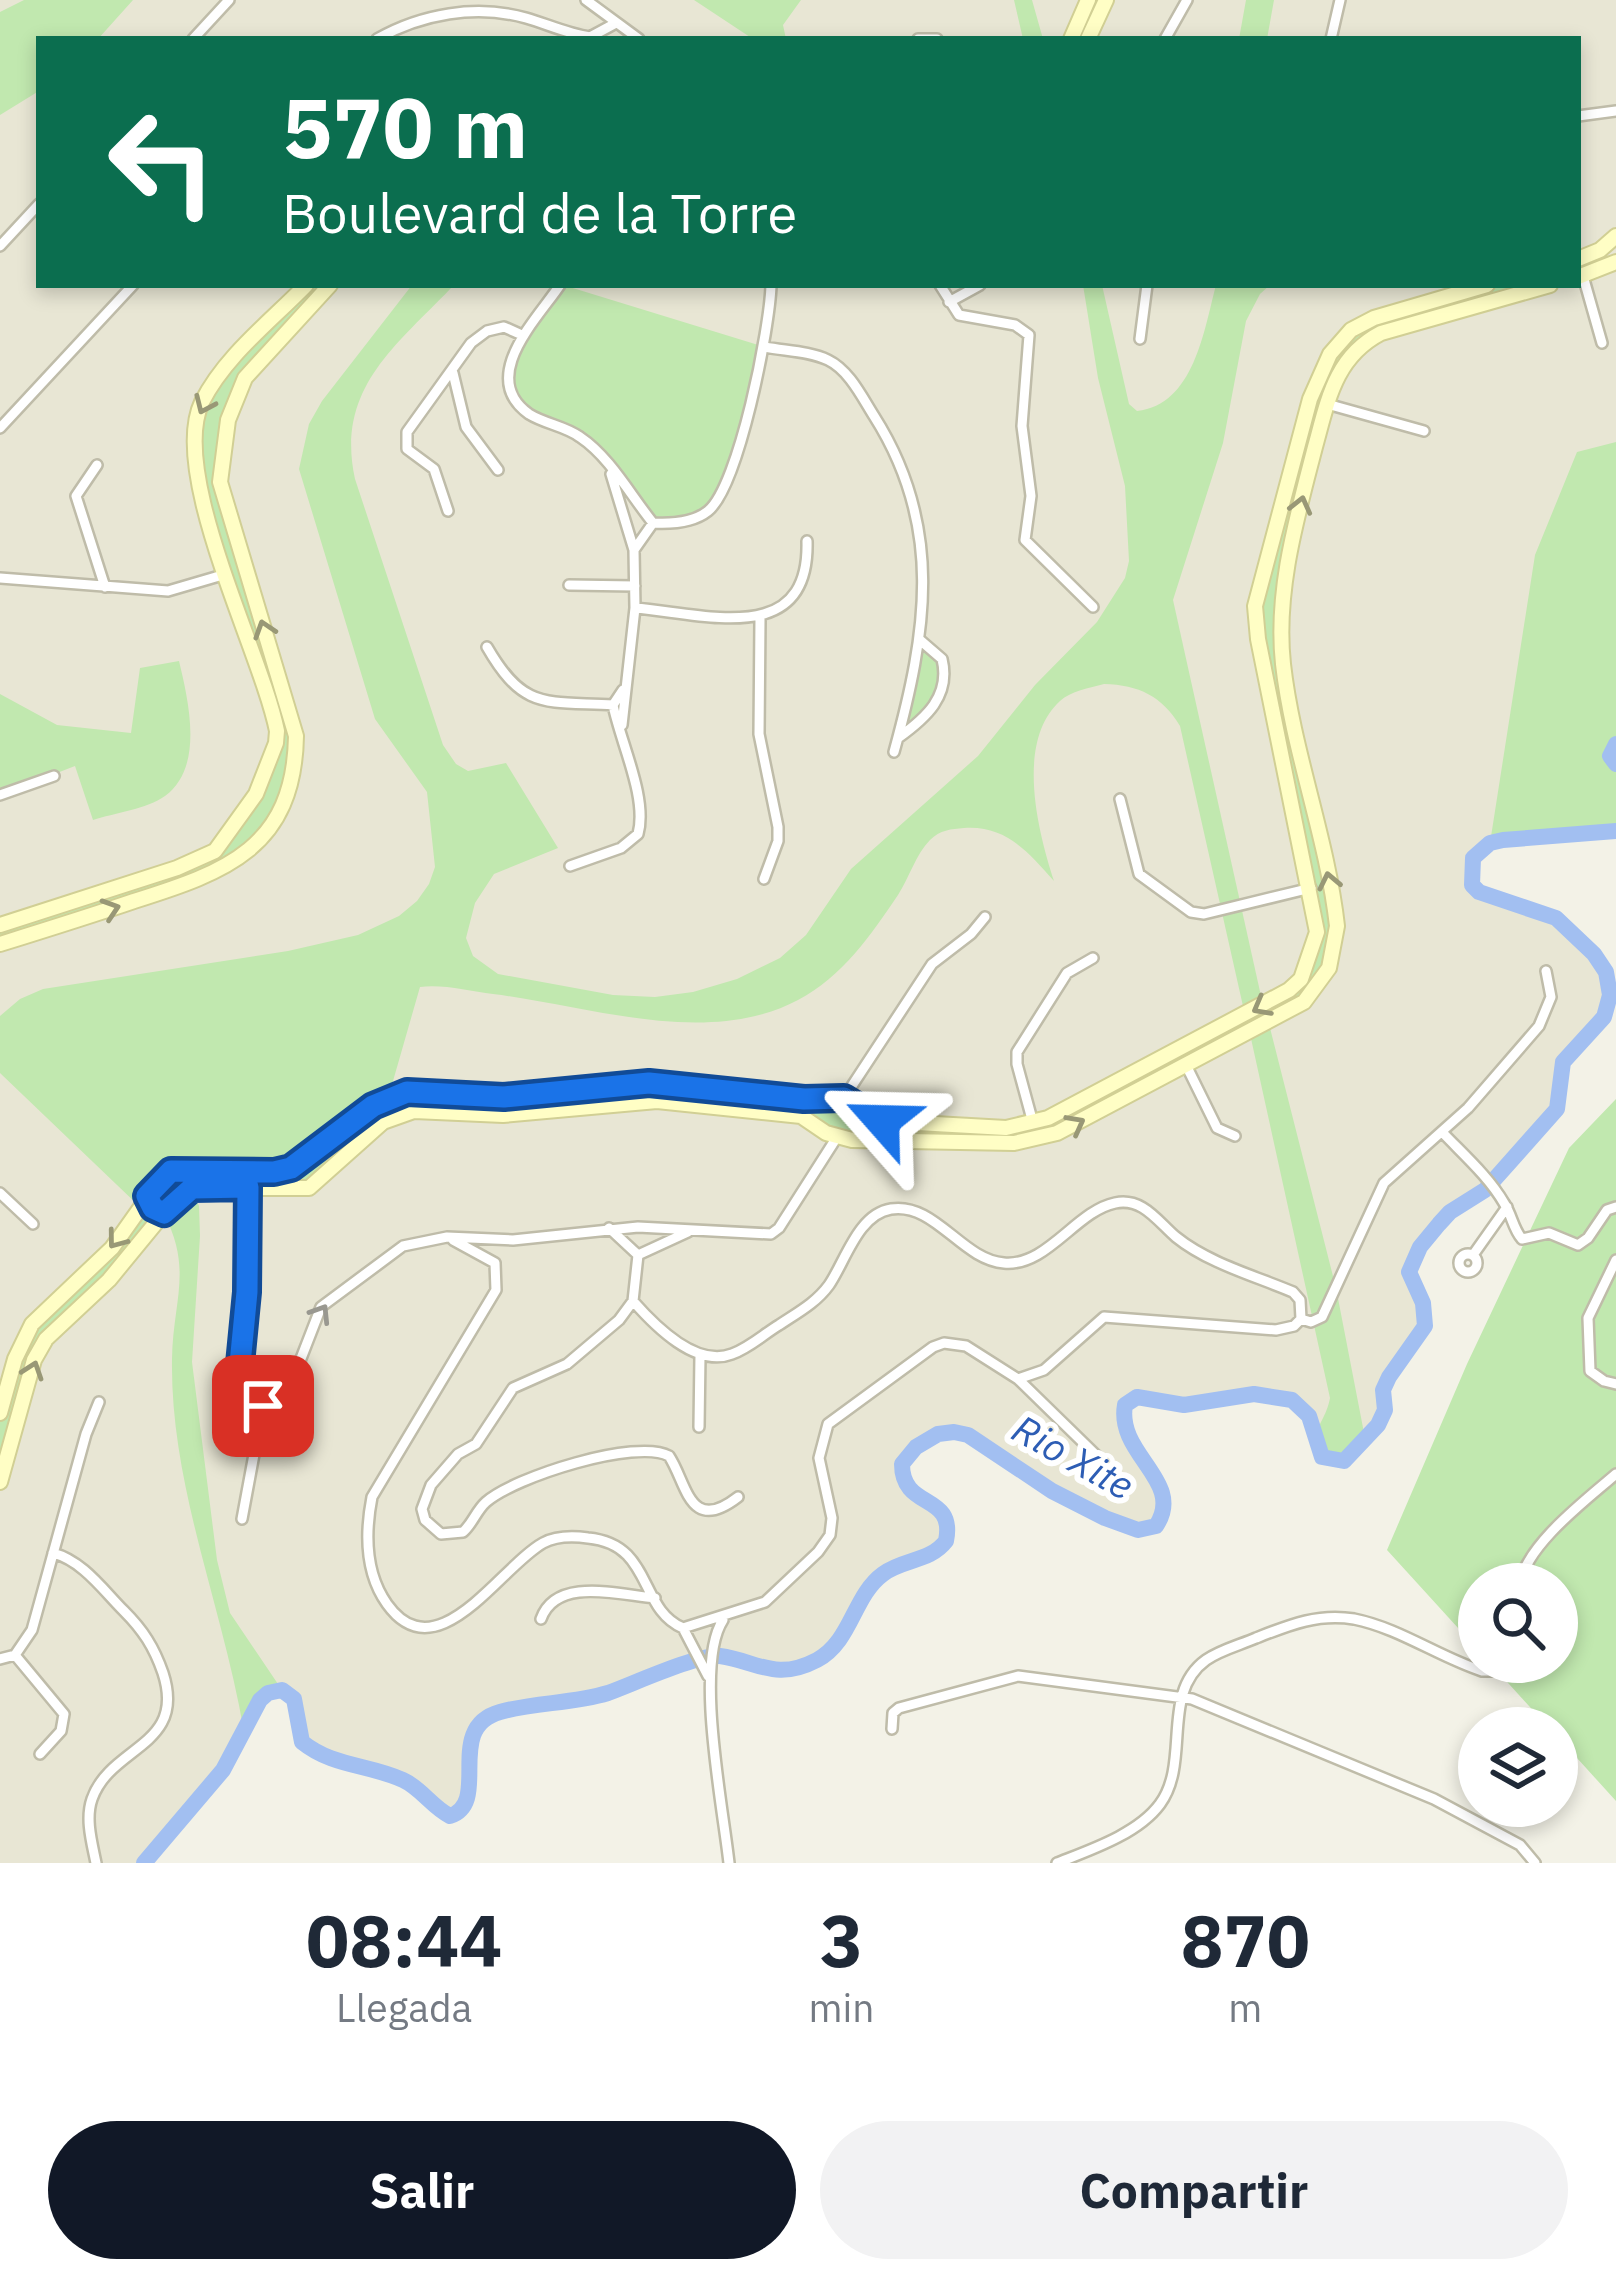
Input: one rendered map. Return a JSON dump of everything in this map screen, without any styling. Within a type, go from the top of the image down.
[{"type":"street","points":[[196,36],[229,0]]},
{"type":"street","points":[[586,0],[636,36]]},
{"type":"street","points":[[1072,36],[1088,0]]},
{"type":"street","points":[[1089,36],[1106,0]]},
{"type":"street","points":[[1167,36],[1187,0]]},
{"type":"street","points":[[1332,36],[1340,0]]},
{"type":"street","points":[[383,36],[421,20],[457,13],[508,14],[586,36]]},
{"type":"street","points":[[592,36],[616,23]]},
{"type":"street","points":[[1581,116],[1616,111]]},
{"type":"street","points":[[0,246],[36,207]]},
{"type":"street","points":[[1581,258],[1616,236]]},
{"type":"street","points":[[1602,343],[1581,276],[1616,262]]},
{"type":"street","points":[[0,428],[130,288]]},
{"type":"street","points":[[0,925],[198,861],[229,836],[256,794],[276,743],[274,718],[197,471],[194,428],[200,406],[229,363],[303,288]]},
{"type":"street","points":[[0,944],[210,877],[249,850],[283,802],[295,756],[292,716],[221,494],[222,468],[228,420],[245,378],[327,288]]},
{"type":"street","points":[[558,288],[522,334],[510,363],[515,399],[525,412],[580,436],[653,523]]},
{"type":"street","points":[[634,550],[653,523],[695,518],[719,498],[765,347],[771,288]]},
{"type":"street","points":[[942,288],[958,315],[1015,325],[1029,335],[1022,426],[1031,496],[1025,540],[1093,607]]},
{"type":"street","points":[[949,302],[975,288]]},
{"type":"street","points":[[1140,339],[1147,288]]},
{"type":"street","points":[[0,1413],[15,1359],[32,1324],[112,1248],[163,1176],[179,1168],[274,1172],[291,1168],[373,1106],[407,1092],[504,1097],[649,1083],[804,1099],[844,1098],[882,1121],[1006,1127],[1033,1123],[1289,990],[1301,979],[1317,932],[1255,606],[1310,399],[1330,354],[1351,330],[1374,318],[1477,288]]},
{"type":"street","points":[[0,1482],[34,1360],[46,1339],[130,1258],[164,1213],[192,1188],[309,1188],[383,1122],[414,1111],[503,1115],[639,1101],[801,1116],[837,1137],[1027,1143],[1058,1133],[1304,1002],[1329,968],[1335,947],[1335,908],[1283,663],[1286,579],[1327,404],[1344,363],[1365,342],[1540,288]]},
{"type":"street","points":[[448,511],[440,478],[407,449],[405,441],[422,409],[471,343],[487,331],[504,327],[522,334]]},
{"type":"street","points":[[765,347],[820,357],[839,367],[898,458],[914,497],[921,537],[920,640],[894,752]]},
{"type":"street","points":[[229,363],[242,370],[245,378]]},
{"type":"street","points":[[453,373],[466,427],[497,470]]},
{"type":"street","points":[[1327,404],[1424,431]]},
{"type":"street","points":[[97,465],[76,496],[105,587]]},
{"type":"street","points":[[609,467],[634,550],[635,608],[621,727]]},
{"type":"street","points":[[197,471],[206,474],[222,468]]},
{"type":"street","points":[[635,608],[760,619],[785,605],[802,586],[807,541]]},
{"type":"street","points":[[0,578],[168,591],[226,574]]},
{"type":"street","points":[[1262,579],[1274,575],[1286,579]]},
{"type":"street","points":[[569,584],[635,586]]},
{"type":"street","points":[[760,619],[759,734],[778,827],[778,841],[764,879]]},
{"type":"street","points":[[898,738],[932,710],[943,688],[942,659],[920,640]]},
{"type":"street","points":[[488,647],[508,681],[532,698],[613,705]]},
{"type":"street","points":[[1264,667],[1277,668],[1283,663]]},
{"type":"street","points":[[613,705],[623,690]]},
{"type":"street","points":[[570,866],[621,848],[638,834],[640,813],[613,705]]},
{"type":"street","points":[[276,743],[295,756]]},
{"type":"street","points":[[0,795],[54,776]]},
{"type":"street","points":[[1120,799],[1139,874],[1191,912],[1204,914],[1311,888]]},
{"type":"street","points":[[229,836],[249,850]]},
{"type":"street","points":[[844,1098],[932,964],[985,917]]},
{"type":"street","points":[[1033,1123],[1016,1064],[1018,1052],[1067,973],[1093,958]]},
{"type":"street","points":[[1301,1319],[1311,1322],[1322,1317],[1384,1183],[1443,1133],[1539,1025],[1551,997],[1546,971]]},
{"type":"street","points":[[1186,1065],[1217,1129],[1234,1136]]},
{"type":"street","points":[[801,1116],[804,1099]]},
{"type":"street","points":[[876,1140],[883,1132],[882,1121]]},
{"type":"street","points":[[1443,1133],[1489,1181],[1522,1239],[1549,1233],[1570,1245],[1582,1244],[1607,1210],[1616,1207]]},
{"type":"street","points":[[248,1187],[247,1292],[239,1374],[247,1394],[263,1406],[279,1403],[288,1392],[314,1321],[332,1296],[403,1246],[447,1238],[513,1240],[609,1228],[771,1234],[837,1137]]},
{"type":"street","points":[[0,1193],[33,1224]]},
{"type":"street","points":[[147,1196],[153,1208],[164,1213]]},
{"type":"street","points":[[633,1301],[651,1322],[700,1354],[719,1358],[735,1353],[816,1300],[864,1226],[891,1209],[910,1210],[927,1218],[982,1256],[1006,1264],[1031,1256],[1113,1203],[1132,1203],[1192,1247],[1293,1292],[1300,1300],[1301,1319],[1276,1330],[1104,1317],[1044,1370],[1018,1378]]},
{"type":"street","points":[[1473,1255],[1507,1207]]},
{"type":"street","points":[[609,1228],[638,1255]]},
{"type":"street","points":[[638,1255],[691,1231]]},
{"type":"street","points":[[447,1238],[496,1263]]},
{"type":"street","points":[[513,1240],[496,1263],[496,1290],[485,1312],[372,1498],[367,1543],[384,1600],[397,1617],[412,1626],[445,1624],[545,1542],[563,1537],[602,1540],[619,1547],[635,1561],[673,1624],[705,1656],[729,1863]]},
{"type":"street","points":[[638,1255],[633,1301],[619,1320],[567,1364],[513,1388],[476,1444],[458,1454],[430,1485],[422,1509],[425,1520],[441,1534],[463,1532],[494,1497],[562,1467],[646,1448],[669,1456],[686,1498],[694,1505],[716,1508],[738,1497]]},
{"type":"street","points":[[1616,1260],[1587,1325],[1590,1371],[1616,1384]]},
{"type":"street","points":[[619,1320],[651,1322]]},
{"type":"street","points":[[682,1628],[753,1608],[776,1594],[818,1552],[830,1535],[832,1518],[819,1458],[828,1424],[920,1354],[944,1343],[966,1346],[1018,1378],[1100,1459]]},
{"type":"street","points":[[699,1427],[700,1354]]},
{"type":"street","points":[[1040,1397],[1044,1370]]},
{"type":"street","points":[[0,1659],[15,1655],[32,1630],[99,1402]]},
{"type":"street","points":[[242,1520],[263,1406]]},
{"type":"street","points":[[1526,1563],[1616,1474]]},
{"type":"street","points":[[53,1553],[75,1561],[140,1628],[155,1651],[168,1690],[169,1705],[158,1732],[106,1777],[91,1801],[88,1814],[96,1863]]},
{"type":"street","points":[[541,1619],[555,1598],[571,1593],[655,1598]]},
{"type":"street","points":[[705,1656],[726,1617]]},
{"type":"street","points":[[1057,1863],[1127,1831],[1164,1799],[1174,1773],[1181,1697],[1193,1672],[1212,1656],[1316,1618],[1346,1618],[1376,1625],[1458,1661]]},
{"type":"street","points":[[15,1655],[64,1714],[61,1731],[40,1754]]},
{"type":"street","points":[[892,1729],[893,1713],[899,1708],[1018,1676],[1181,1697],[1434,1799],[1520,1845],[1535,1863]]},
{"type":"shaded area","points":[[0,0],[1616,0],[1616,744],[1610,756],[1616,764],[1616,831],[1490,843],[1473,858],[1470,871],[1472,885],[1480,892],[1556,918],[1594,954],[1606,972],[1610,995],[1604,1017],[1563,1062],[1557,1109],[1485,1190],[1450,1212],[1420,1247],[1409,1273],[1423,1303],[1425,1326],[1389,1377],[1378,1425],[1344,1461],[1322,1457],[1309,1416],[1292,1400],[1254,1394],[1184,1405],[1137,1397],[1125,1405],[1126,1436],[1165,1493],[1165,1512],[1156,1526],[1138,1530],[1052,1491],[968,1435],[938,1434],[916,1447],[902,1463],[902,1481],[945,1517],[946,1541],[938,1552],[881,1575],[839,1643],[816,1660],[785,1670],[752,1668],[721,1656],[702,1658],[602,1695],[497,1713],[477,1730],[468,1751],[469,1800],[461,1813],[450,1816],[406,1781],[321,1757],[302,1742],[294,1699],[282,1690],[268,1693],[223,1770],[144,1863],[0,1863]]},
{"type":"green space","points":[[24,0],[133,0],[101,36],[36,36],[36,93],[0,115],[0,12]]},
{"type":"green space","points":[[694,0],[801,0],[783,25],[785,36],[748,36]]},
{"type":"green space","points":[[1014,0],[1032,0],[1042,36],[1022,36]]},
{"type":"green space","points":[[1246,0],[1274,0],[1268,36],[1240,36]]},
{"type":"green space","points":[[303,288],[327,288],[245,378],[220,482],[292,716],[283,801],[231,865],[0,944],[0,925],[198,861],[229,837],[276,744],[193,448],[210,389]]},
{"type":"green space","points":[[410,288],[451,288],[376,370],[354,419],[351,447],[355,479],[443,745],[456,764],[468,771],[506,763],[558,848],[494,874],[475,903],[466,938],[473,956],[498,974],[613,995],[693,992],[737,979],[780,958],[806,935],[851,869],[978,756],[1035,685],[1097,622],[1125,578],[1129,561],[1125,486],[1098,378],[1083,288],[1103,288],[1129,404],[1137,411],[1156,406],[1184,380],[1201,343],[1215,288],[1267,288],[1246,321],[1223,443],[1173,600],[1263,1005],[1289,990],[1317,932],[1256,623],[1310,399],[1351,330],[1478,288],[1539,288],[1381,333],[1344,363],[1291,547],[1283,663],[1335,908],[1319,986],[1269,1024],[1336,1288],[1365,1438],[1344,1461],[1322,1457],[1318,1447],[1317,1433],[1330,1398],[1250,1034],[1042,1139],[852,1140],[801,1116],[657,1101],[397,1115],[321,1181],[192,1189],[199,1206],[200,1236],[192,1362],[217,1560],[230,1613],[282,1690],[262,1700],[244,1732],[179,1453],[172,1359],[180,1269],[164,1214],[46,1339],[0,1479],[0,1415],[24,1337],[112,1248],[140,1207],[0,1073],[0,1016],[20,999],[43,989],[288,951],[358,935],[399,916],[429,884],[435,867],[427,792],[375,719],[299,469],[309,424]],"holes":[[[1104,684],[1139,690],[1157,700],[1180,726],[1245,1015],[1020,1126],[883,1121],[824,1096],[633,1084],[486,1097],[389,1095],[420,987],[456,988],[648,1020],[726,1021],[763,1014],[798,1000],[828,980],[866,940],[925,846],[942,832],[979,828],[1004,836],[1054,881],[1034,788],[1034,763],[1046,718],[1060,701],[1080,690]]]},
{"type":"green space","points":[[561,288],[765,347],[719,498],[695,518],[653,523],[592,447],[515,399],[510,363],[515,348]]},
{"type":"green space","points":[[1616,442],[1616,744],[1610,756],[1616,764],[1616,831],[1490,843],[1535,555],[1577,452]]},
{"type":"green space","points":[[920,640],[942,659],[938,700],[898,738]]},
{"type":"green space","points":[[179,661],[189,713],[189,751],[177,783],[165,796],[93,820],[75,766],[0,795],[0,694],[57,725],[131,733],[140,668]]},
{"type":"green space","points":[[1616,1099],[1616,1801],[1578,1759],[1578,1707],[1530,1707],[1508,1683],[1578,1683],[1578,1563],[1458,1563],[1458,1628],[1387,1550],[1467,1364],[1569,1148]]},
{"type":"waterway","name":"Rio Xite","points":[[1616,744],[1610,756],[1616,764]]},
{"type":"waterway","name":"Rio Xite","points":[[144,1863],[223,1770],[268,1693],[282,1690],[294,1699],[302,1742],[338,1761],[403,1780],[450,1816],[468,1796],[474,1733],[483,1720],[500,1712],[608,1693],[710,1657],[778,1670],[817,1660],[838,1642],[873,1583],[946,1541],[943,1515],[910,1489],[902,1464],[916,1447],[938,1434],[968,1435],[1052,1491],[1138,1530],[1156,1526],[1163,1495],[1125,1423],[1125,1405],[1137,1397],[1184,1405],[1254,1394],[1292,1400],[1309,1416],[1322,1457],[1344,1461],[1378,1425],[1389,1377],[1425,1326],[1423,1303],[1409,1272],[1420,1247],[1450,1212],[1485,1190],[1557,1109],[1563,1062],[1604,1017],[1610,995],[1606,972],[1594,954],[1556,918],[1479,892],[1472,885],[1473,858],[1490,843],[1503,840],[1616,831]]},
{"type":"route","points":[[263,1406],[247,1394],[239,1374],[247,1292],[248,1187],[192,1188],[164,1213],[153,1208],[147,1196],[171,1171],[291,1168],[373,1106],[407,1092],[504,1097],[649,1083],[804,1099],[844,1098],[882,1121]]}]
